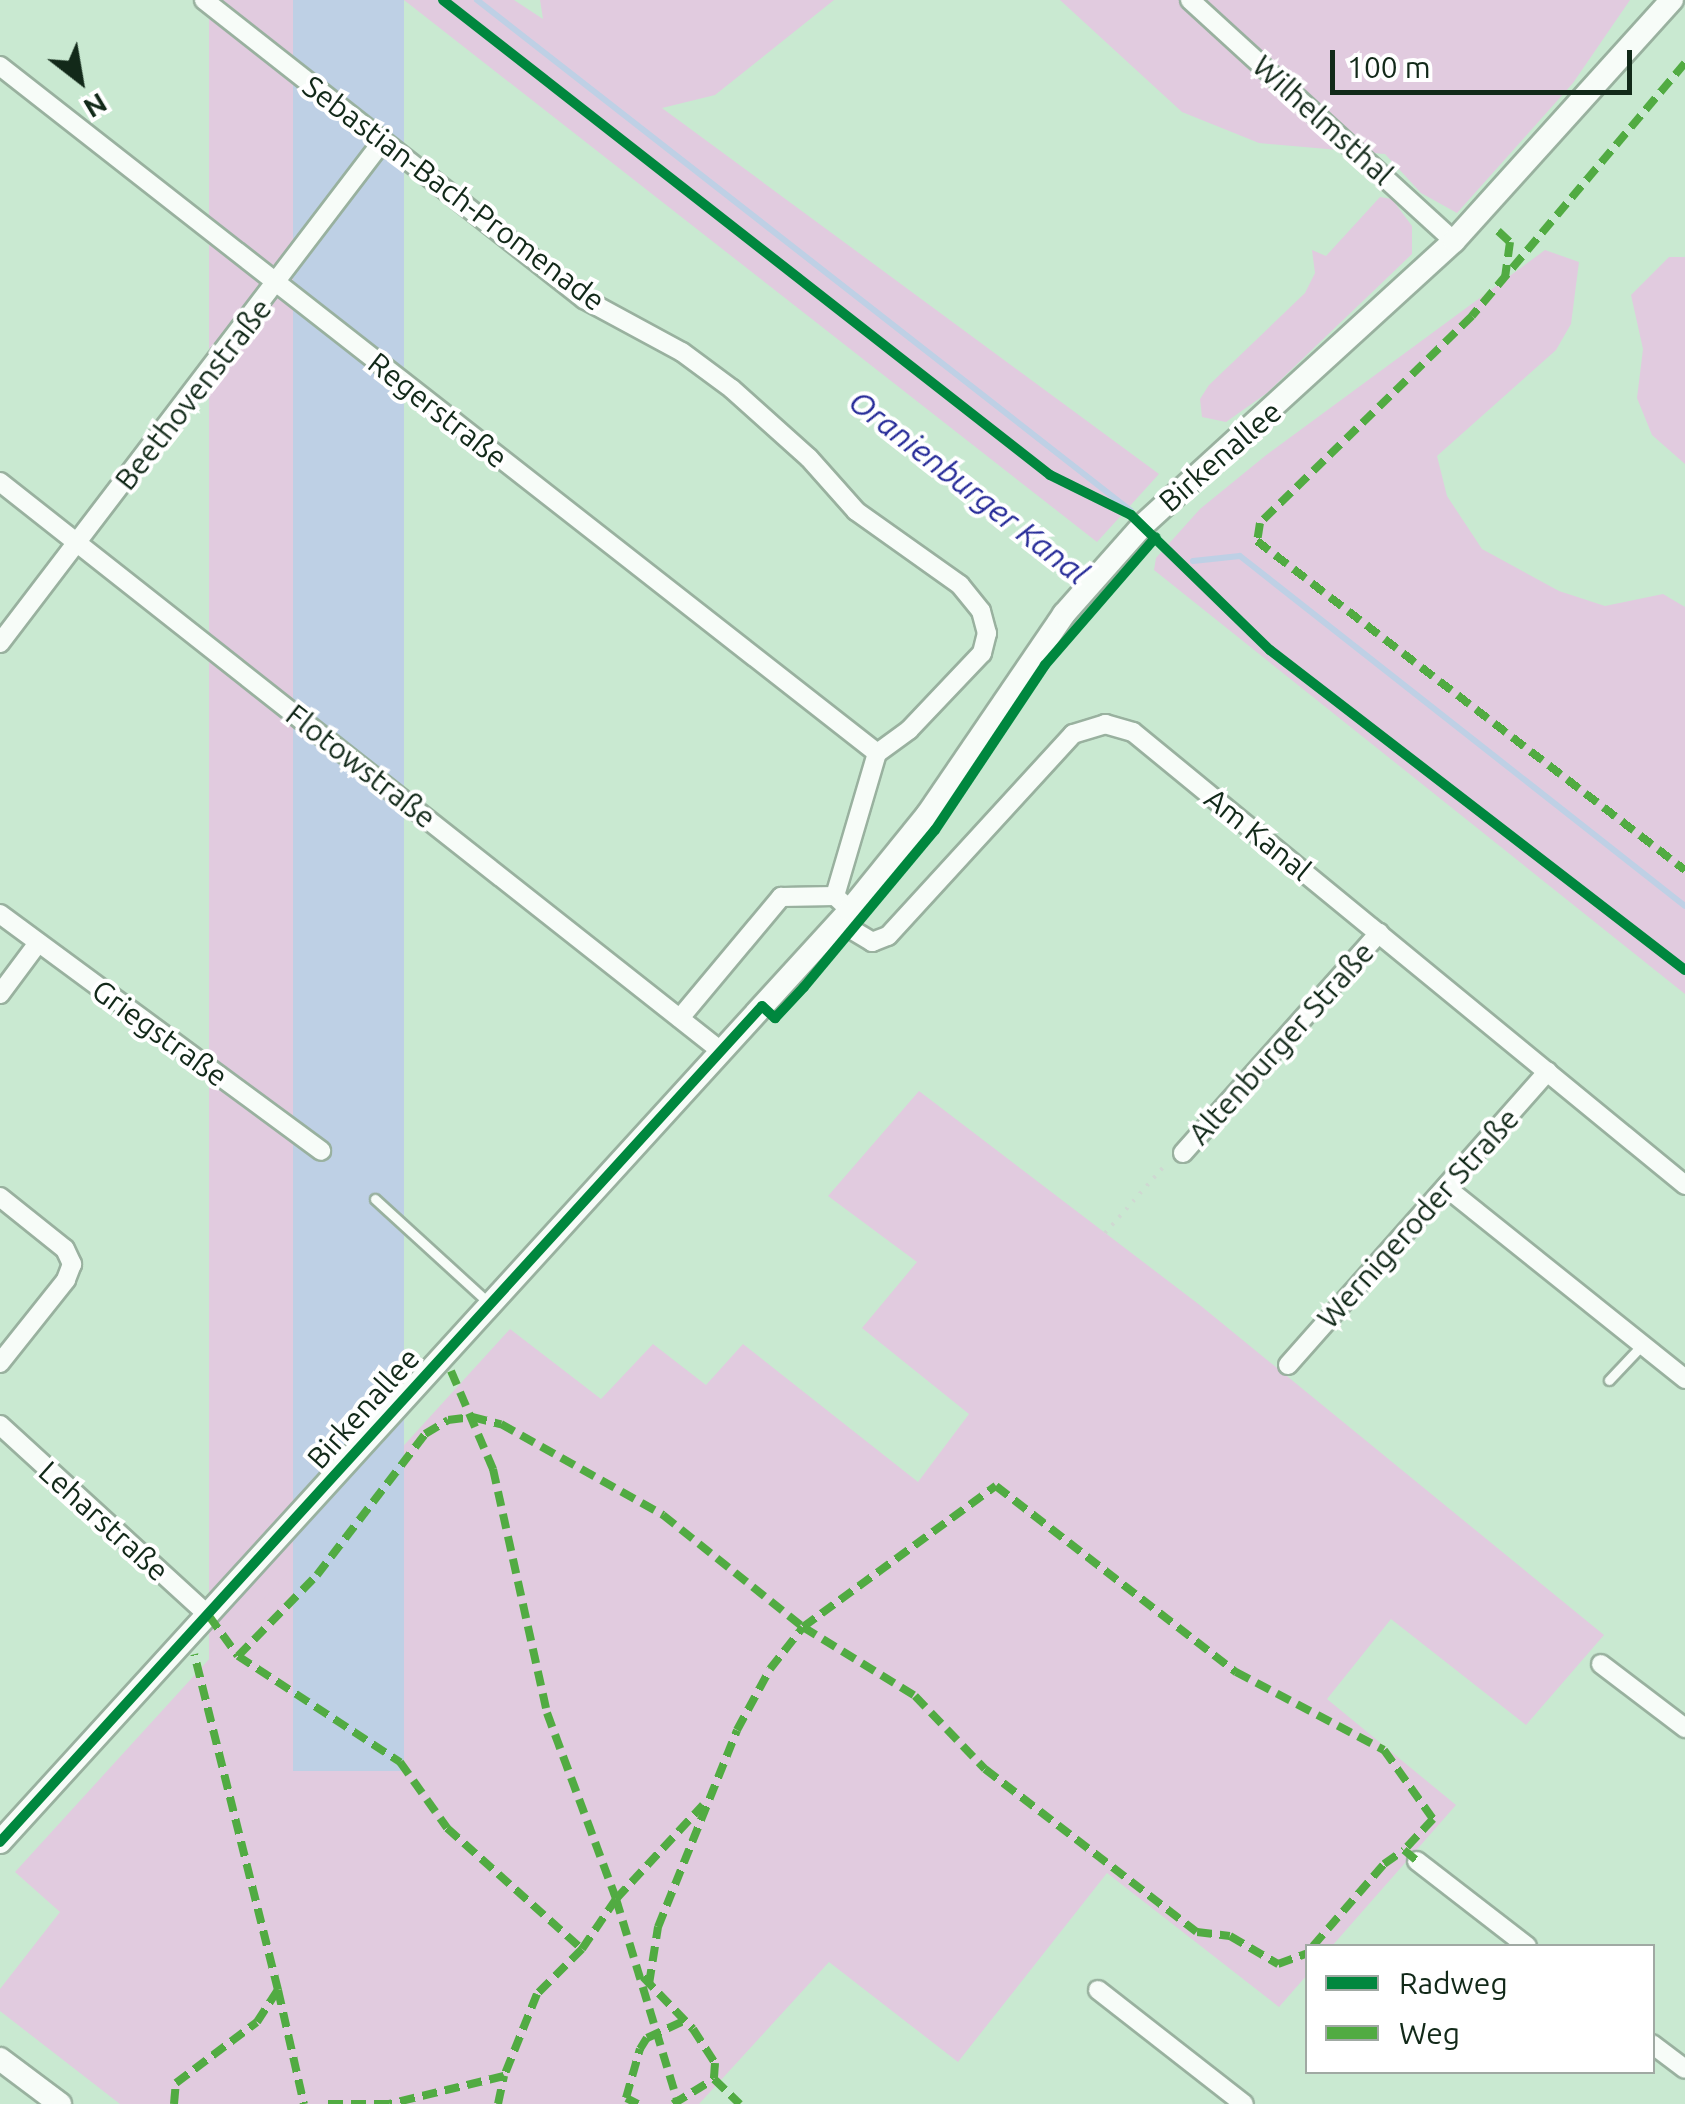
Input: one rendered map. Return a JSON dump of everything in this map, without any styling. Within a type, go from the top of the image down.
[{"type":"street","name":"Sebastian-Bach-Promenade","points":[[204,0],[584,299],[682,352],[732,389],[877,530],[960,585],[988,633],[982,653],[909,730],[876,753]]},
{"type":"street","name":"Wilhelmsthal","points":[[1190,0],[1454,241]]},
{"type":"street","name":"Birkenallee","points":[[0,1842],[721,1051],[927,815],[1064,614],[1130,539],[1454,241],[1672,0]]},
{"type":"street","name":"Regerstraße","points":[[0,66],[876,753]]},
{"type":"street","name":"Beethovenstraße","points":[[0,644],[278,285],[382,142]]},
{"type":"street","name":"Flotowstraße","points":[[0,482],[721,1051]]},
{"type":"street","name":"Am Kanal","points":[[842,909],[872,942],[888,936],[1073,734],[1105,724],[1133,732],[1685,1185]]},
{"type":"street","points":[[680,1018],[781,897],[842,909],[876,753]]},
{"type":"street","name":"Griegstraße","points":[[0,914],[320,1151]]},
{"type":"street","name":"Altenburger Straße","points":[[1183,1153],[1379,933]]},
{"type":"street","points":[[0,994],[38,943]]},
{"type":"street","name":"Wernigeroder Straße","points":[[1288,1365],[1448,1189],[1548,1071]]},
{"type":"street","points":[[1448,1189],[1685,1379]]},
{"type":"street","points":[[0,1197],[65,1249],[72,1264],[66,1280],[0,1362]]},
{"type":"street","name":"Leharstraße","points":[[0,1425],[209,1616]]},
{"type":"street","points":[[1601,1664],[1685,1728]]},
{"type":"street","points":[[1416,1861],[1524,1944]]},
{"type":"street","points":[[1098,1990],[1244,2104]]},
{"type":"street","points":[[1655,2046],[1685,2069]]},
{"type":"street","points":[[0,2058],[60,2104]]},
{"type":"lane","points":[[375,1199],[490,1304]]},
{"type":"lane","points":[[1609,1380],[1642,1344]]},
{"type":"path","points":[[1105,1233],[1183,1153]]},
{"type":"shaded area","points":[[209,0],[293,0],[293,1879],[209,1879]]},
{"type":"shaded area","points":[[404,0],[514,0],[543,19],[540,0],[834,0],[715,95],[662,108],[1159,474],[1097,542]]},
{"type":"shaded area","points":[[1060,0],[1630,0],[1573,83],[1457,213],[1421,193],[1385,154],[1259,143],[1182,112]]},
{"type":"shaded area","points":[[1380,197],[1392,199],[1412,226],[1412,254],[1267,393],[1226,422],[1202,417],[1200,399],[1209,385],[1305,293],[1315,273],[1312,250],[1326,256]]},
{"type":"shaded area","points":[[1545,250],[1579,262],[1571,324],[1556,350],[1437,456],[1447,496],[1482,549],[1559,591],[1605,606],[1663,594],[1685,607],[1685,994],[1154,570],[1156,558],[1200,509],[1265,456]]},
{"type":"shaded area","points":[[1669,257],[1685,257],[1685,464],[1652,435],[1637,398],[1643,349],[1631,295]]},
{"type":"shaded area","points":[[919,1091],[1201,1306],[1604,1635],[1526,1725],[1391,1619],[1327,1699],[1456,1805],[1334,1944],[1305,1944],[1305,1977],[1279,2007],[1107,1873],[958,2062],[829,1962],[699,2104],[120,2104],[0,2011],[0,1989],[60,1912],[15,1872],[510,1329],[601,1399],[653,1344],[706,1385],[743,1344],[918,1482],[969,1414],[862,1328],[917,1262],[828,1196]]},
{"type":"water","points":[[293,0],[404,0],[404,1771],[293,1771]]},
{"type":"waterway","points":[[477,0],[1130,510]]},
{"type":"waterway","points":[[1193,561],[1240,556],[1685,906]]},
{"type":"marked path","points":[[1685,63],[1472,316],[1260,523],[1257,541],[1685,870]]},
{"type":"marked path","points":[[1498,231],[1510,242],[1505,276]]},
{"type":"marked path","points":[[451,1371],[493,1469],[547,1713],[616,1899],[677,2100]]},
{"type":"marked path","points":[[238,1656],[317,1575],[425,1434],[448,1420],[472,1417],[501,1424],[663,1515],[803,1627],[915,1696],[985,1769],[1197,1932],[1230,1936],[1278,1964],[1305,1954]]},
{"type":"marked path","points":[[649,1984],[658,1927],[737,1730],[770,1669],[803,1627],[996,1486],[1236,1672],[1384,1750],[1433,1819],[1404,1850],[1417,1861]]},
{"type":"marked path","points":[[209,1616],[238,1656],[400,1762],[447,1828],[582,1949],[537,1994],[504,2076],[389,2104],[323,2104]]},
{"type":"marked path","points":[[174,2104],[176,2083],[257,2022],[278,1990],[194,1654]]},
{"type":"marked path","points":[[582,1949],[616,1899],[703,1805]]},
{"type":"marked path","points":[[1315,1944],[1384,1864],[1404,1850]]},
{"type":"marked path","points":[[643,1977],[693,2029],[715,2063],[714,2079],[740,2104]]},
{"type":"marked path","points":[[278,1990],[304,2104]]},
{"type":"marked path","points":[[638,2104],[626,2098],[640,2049],[647,2038],[686,2020]]},
{"type":"marked path","points":[[498,2104],[504,2076]]},
{"type":"marked path","points":[[673,2104],[714,2079]]},
{"type":"cycle path","points":[[443,0],[1050,475],[1131,515],[1270,650],[1685,970]]},
{"type":"cycle path","points":[[0,1842],[762,1006],[775,1018],[804,987],[935,830],[1045,665],[1156,537]]},
{"type":"water label","name":"Oranienburger Kanal","points":[[969,487]]}]
